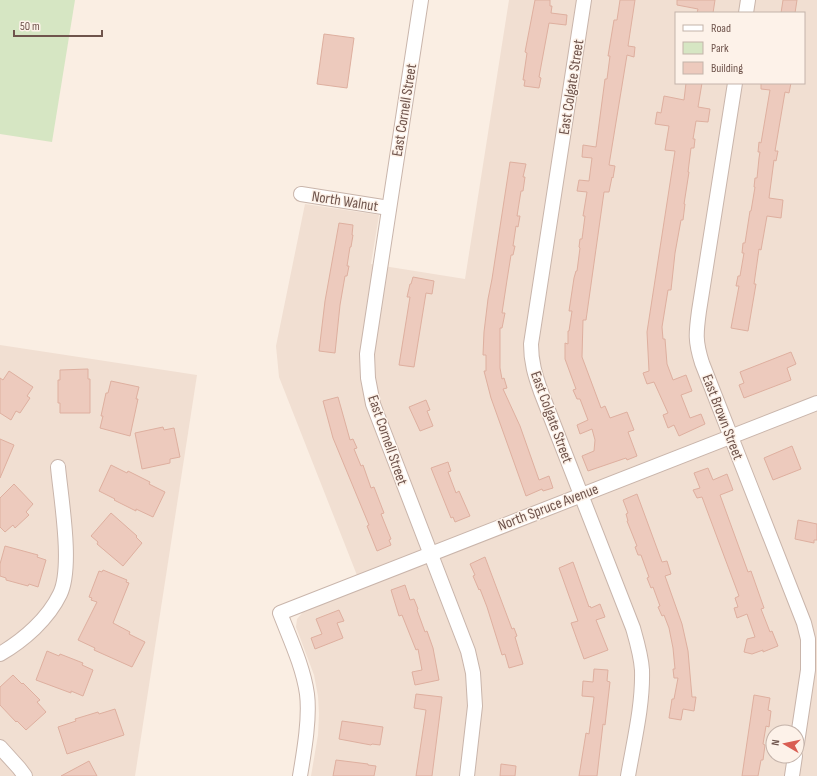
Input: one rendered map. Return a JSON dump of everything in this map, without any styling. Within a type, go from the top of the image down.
[{"type":"street","name":"East Cornell Street","points":[[421,0],[367,354],[368,378],[373,404],[468,651],[473,673],[476,706],[468,776]]},
{"type":"street","name":"East Colgate Street","points":[[584,0],[531,344],[533,370],[633,628],[639,649],[642,668],[642,686],[628,776]]},
{"type":"street","points":[[746,12],[748,0]]},
{"type":"street","name":"East Brown Street","points":[[735,84],[696,332],[697,346],[804,623],[808,639],[808,670],[800,724]]},
{"type":"street","name":"North Walnut","points":[[302,194],[389,208]]},
{"type":"street","name":"North Spruce Avenue","points":[[300,776],[307,723],[307,695],[302,673],[280,613],[430,553],[817,403]]},
{"type":"street","points":[[0,654],[38,625],[48,613],[60,594],[64,579],[66,558],[58,467]]},
{"type":"street","points":[[0,747],[20,768],[25,776]]},
{"type":"street","points":[[792,776],[794,764]]},
{"type":"shaded area","points":[[509,0],[817,0],[817,776],[311,776],[318,735],[318,696],[314,675],[296,627],[297,619],[303,612],[362,588],[279,377],[276,346],[305,204],[379,215],[371,264],[465,279]]},
{"type":"shaded area","points":[[0,345],[197,375],[135,776],[0,776]]},
{"type":"green space","points":[[0,0],[75,0],[52,142],[0,134]]},
{"type":"building","points":[[535,0],[550,0],[550,6],[552,6],[551,13],[567,15],[566,25],[549,23],[539,77],[541,78],[539,88],[524,86],[525,80],[523,80],[527,53],[525,52]]},
{"type":"building","points":[[620,0],[635,0],[628,46],[635,47],[634,57],[627,55],[609,165],[615,166],[609,192],[604,192],[586,320],[583,320],[582,357],[601,408],[605,406],[610,418],[627,412],[634,430],[628,432],[637,456],[627,460],[626,458],[588,471],[582,456],[594,451],[595,440],[592,429],[580,434],[577,425],[588,420],[580,399],[577,399],[573,390],[576,389],[565,359],[565,343],[568,344],[568,331],[572,311],[569,311],[574,278],[577,271],[580,239],[582,239],[585,216],[583,216],[587,192],[577,191],[579,180],[589,181],[592,158],[582,157],[583,145],[596,147],[605,79],[607,79],[610,56],[608,56],[614,20],[617,20]]},
{"type":"building","points":[[677,0],[715,0],[713,12],[697,12],[698,9],[677,5]]},
{"type":"building","points":[[783,0],[797,0],[795,12],[781,12]]},
{"type":"building","points":[[324,34],[354,38],[347,88],[317,84]]},
{"type":"building","points":[[686,84],[702,84],[698,107],[710,109],[708,122],[696,121],[693,139],[695,139],[694,148],[691,148],[683,220],[681,220],[675,253],[671,290],[668,290],[662,327],[663,339],[665,339],[667,364],[673,380],[686,375],[692,391],[681,395],[690,418],[701,414],[705,424],[679,436],[674,425],[668,428],[663,415],[668,413],[654,382],[647,384],[643,373],[649,371],[647,332],[675,151],[665,150],[669,126],[655,124],[657,112],[661,113],[664,96],[684,100]]},
{"type":"building","points":[[761,84],[791,84],[789,93],[785,92],[775,151],[778,151],[776,161],[774,160],[769,198],[783,200],[781,218],[767,216],[761,250],[759,249],[754,284],[756,284],[748,331],[731,328],[739,286],[736,286],[738,276],[740,276],[744,253],[742,253],[743,243],[745,243],[751,211],[755,178],[757,178],[760,152],[758,152],[759,142],[761,143],[770,90],[761,89]]},
{"type":"building","points":[[510,162],[526,164],[523,177],[525,177],[523,191],[521,191],[517,216],[520,216],[518,227],[516,226],[513,246],[515,246],[513,255],[511,255],[502,313],[505,313],[502,328],[500,328],[500,368],[502,379],[504,378],[507,388],[503,389],[520,426],[539,480],[549,476],[553,488],[543,491],[542,489],[526,496],[491,398],[484,371],[486,371],[486,355],[483,355],[488,299]]},
{"type":"building","points":[[339,223],[353,225],[353,235],[347,266],[349,266],[347,276],[345,276],[340,305],[335,353],[319,351],[325,301]]},
{"type":"building","points":[[413,277],[434,281],[432,294],[426,293],[414,367],[399,365],[410,297],[407,297]]},
{"type":"building","points":[[791,352],[796,364],[787,368],[791,380],[744,398],[739,385],[744,383],[740,372]]},
{"type":"building","points":[[88,369],[88,379],[90,379],[90,413],[60,413],[60,403],[58,403],[58,380],[60,380],[60,370]]},
{"type":"building","points":[[9,371],[33,387],[27,396],[30,398],[20,413],[16,411],[11,420],[0,413],[0,378],[3,380]]},
{"type":"building","points":[[111,381],[139,387],[130,436],[100,428],[106,393],[108,393]]},
{"type":"building","points":[[338,397],[350,440],[353,439],[357,448],[354,449],[361,466],[363,465],[371,488],[374,487],[384,513],[381,514],[391,539],[389,540],[391,545],[377,551],[367,526],[369,525],[333,438],[323,401]]},
{"type":"building","points":[[426,400],[430,410],[427,411],[433,426],[420,431],[409,407]]},
{"type":"building","points":[[163,427],[164,430],[174,428],[180,457],[170,459],[170,463],[142,469],[135,433]]},
{"type":"building","points":[[0,439],[14,445],[0,478]]},
{"type":"building","points":[[792,446],[801,469],[773,480],[764,458]]},
{"type":"building","points":[[448,462],[451,471],[448,472],[456,493],[459,491],[470,516],[455,522],[453,517],[451,518],[431,468]]},
{"type":"building","points":[[111,465],[127,473],[128,471],[150,482],[149,484],[165,492],[153,517],[136,509],[136,511],[99,491]]},
{"type":"building","points":[[708,468],[713,480],[727,474],[733,490],[720,495],[748,572],[751,571],[764,608],[761,609],[770,632],[772,631],[778,646],[763,652],[763,650],[752,654],[744,652],[747,639],[755,637],[747,614],[737,618],[734,608],[738,607],[735,598],[739,596],[702,497],[697,498],[693,490],[700,488],[694,473]]},
{"type":"building","points":[[14,484],[33,504],[26,512],[29,515],[15,528],[13,525],[5,532],[0,527],[0,498]]},
{"type":"building","points":[[637,494],[662,562],[667,561],[671,574],[665,576],[682,624],[688,651],[692,697],[696,697],[694,711],[683,709],[681,720],[669,718],[672,699],[674,699],[678,678],[674,678],[673,669],[675,669],[673,648],[669,628],[664,615],[662,616],[658,607],[660,606],[653,587],[651,588],[647,578],[649,577],[641,555],[638,555],[635,547],[637,546],[627,521],[626,514],[628,513],[623,500]]},
{"type":"building","points":[[111,513],[137,536],[136,537],[142,543],[123,566],[97,544],[98,542],[91,536]]},
{"type":"building","points":[[798,520],[817,524],[817,540],[814,540],[814,543],[795,539]]},
{"type":"building","points":[[5,546],[38,555],[37,557],[46,560],[38,587],[6,580],[6,578],[0,576],[0,564]]},
{"type":"building","points":[[485,557],[512,629],[514,628],[517,636],[515,637],[523,664],[509,668],[505,654],[502,655],[487,607],[473,576],[475,575],[470,564]]},
{"type":"building","points":[[573,562],[589,607],[590,606],[591,608],[600,604],[605,617],[596,620],[608,650],[584,659],[571,623],[578,621],[559,568]]},
{"type":"building","points":[[103,570],[127,580],[126,582],[129,583],[113,623],[130,632],[129,634],[145,642],[132,667],[94,650],[95,648],[78,640],[97,602],[91,600],[92,598],[89,597],[99,571],[102,572]]},
{"type":"building","points":[[405,585],[410,600],[414,599],[425,632],[427,631],[433,648],[439,680],[415,685],[412,672],[422,670],[418,649],[416,650],[402,615],[399,616],[391,590]]},
{"type":"building","points":[[339,610],[344,621],[337,623],[343,638],[315,649],[311,638],[322,634],[316,619]]},
{"type":"building","points":[[47,651],[59,656],[60,654],[83,663],[82,665],[93,670],[83,696],[36,680]]},
{"type":"building","points":[[594,669],[608,670],[607,681],[610,682],[605,725],[603,724],[597,776],[579,776],[586,733],[589,734],[594,697],[582,696],[583,681],[593,682]]},
{"type":"building","points":[[13,675],[40,700],[37,702],[46,712],[26,730],[0,705],[0,687]]},
{"type":"building","points":[[416,694],[442,697],[432,776],[416,776],[426,710],[414,708]]},
{"type":"building","points":[[754,695],[770,698],[768,710],[771,711],[769,724],[765,724],[763,760],[761,760],[758,776],[742,776]]},
{"type":"building","points":[[115,709],[124,735],[67,754],[58,727],[76,721],[75,719],[98,712],[99,714]]},
{"type":"building","points":[[342,721],[383,727],[380,745],[371,745],[339,739]]},
{"type":"building","points":[[336,760],[376,766],[374,776],[333,776]]},
{"type":"building","points":[[89,761],[97,776],[61,776]]},
{"type":"building","points":[[501,764],[516,766],[515,776],[500,776]]}]
